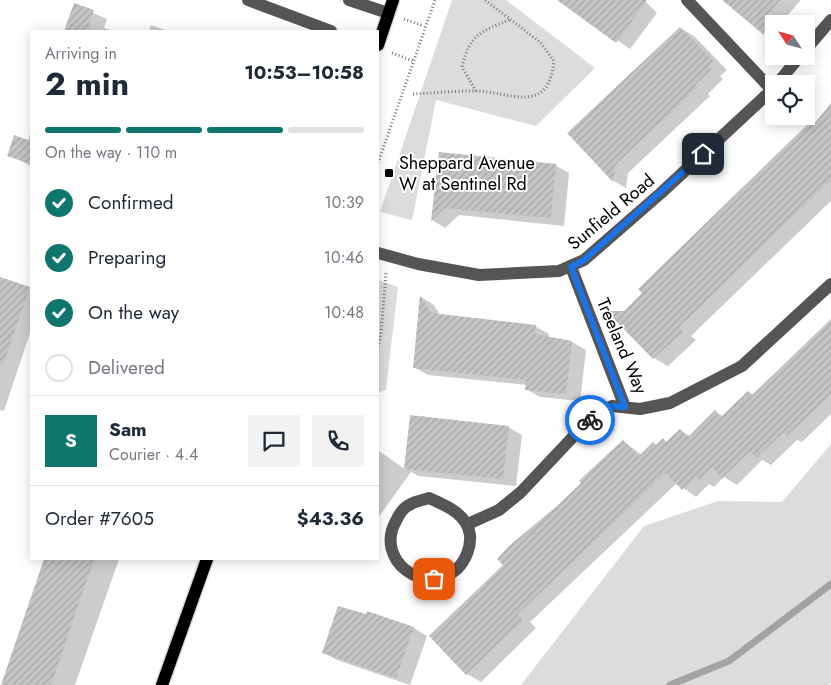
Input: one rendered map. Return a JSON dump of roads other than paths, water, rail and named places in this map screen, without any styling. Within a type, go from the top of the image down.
[{"type":"main road","points":[[379,43],[393,0]]},
{"type":"main road","points":[[162,685],[207,560]]},
{"type":"street","points":[[248,0],[328,30]]},
{"type":"street","points":[[349,0],[388,13]]},
{"type":"street","points":[[687,0],[765,77]]},
{"type":"street","points":[[815,39],[831,20]]},
{"type":"street","name":"Sunfield Road","points":[[785,75],[793,65]]},
{"type":"street","name":"Sunfield Road","points":[[383,255],[479,275],[545,273],[571,267],[584,260],[661,193],[765,96]]},
{"type":"street","name":"Treeland Way","points":[[571,267],[625,407],[640,410],[670,403],[742,366],[831,284]]},
{"type":"street","points":[[468,524],[499,510],[521,492],[598,413],[612,406],[625,407]]},
{"type":"street","points":[[429,498],[452,509],[468,524],[471,543],[463,563],[451,574],[434,579],[422,578],[406,571],[396,561],[389,543],[392,527],[401,512],[411,504],[429,498]]},
{"type":"waterway","points":[[670,685],[729,661],[831,584]]},
{"type":"place","name":"Sheppard Avenue W at Sentinel Rd","points":[[389,173]]}]
